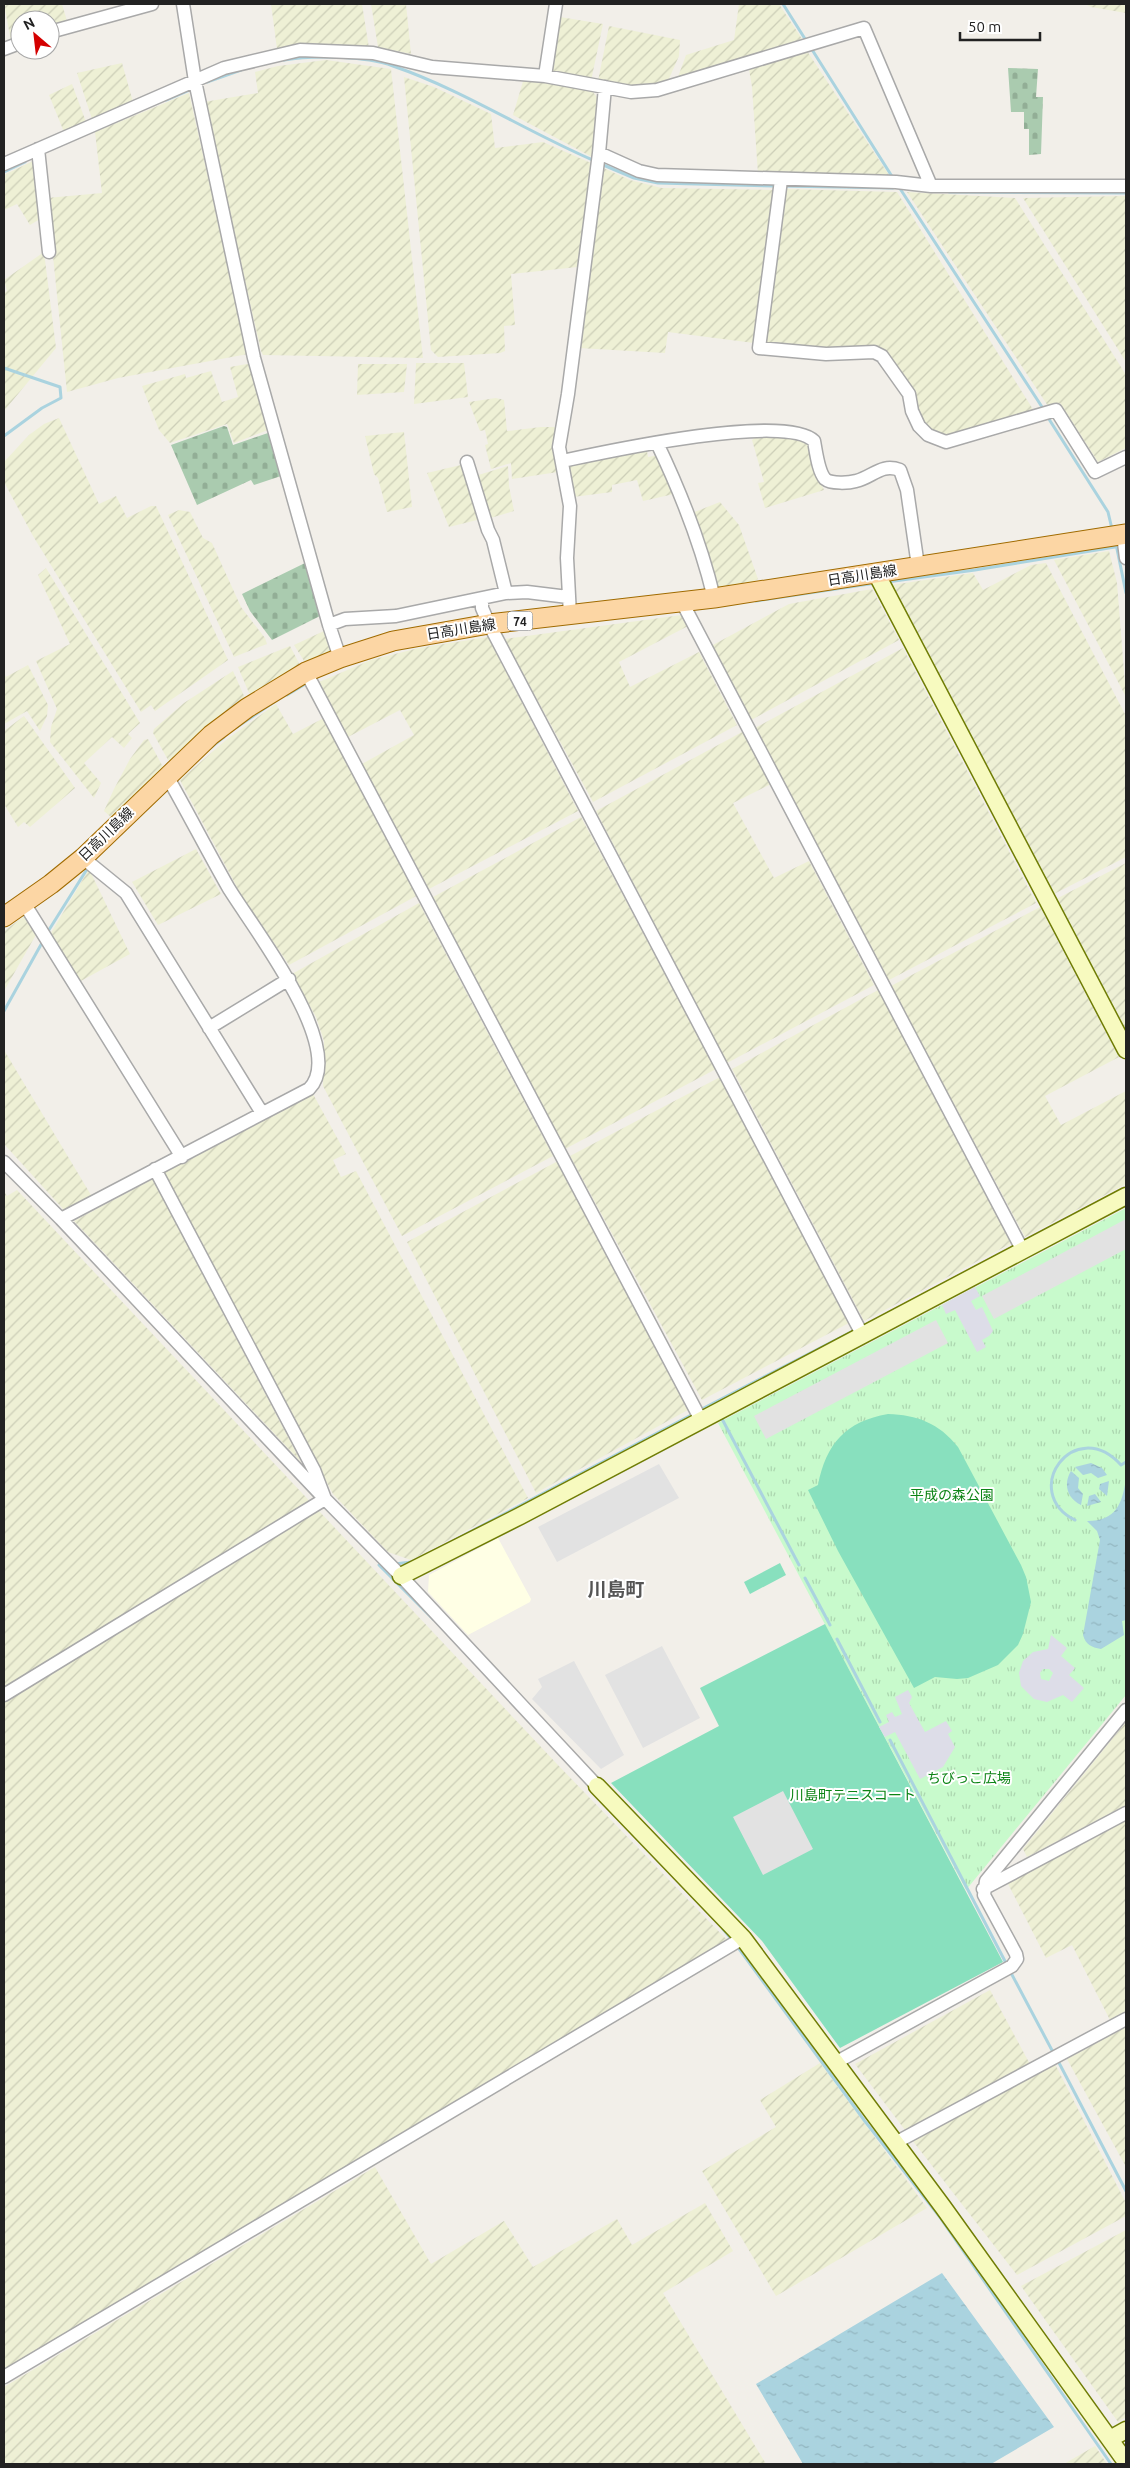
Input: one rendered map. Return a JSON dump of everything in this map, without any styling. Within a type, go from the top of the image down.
[{"type":"main road","name":"日高川島線","points":[[4,917],[83,858],[211,734],[247,708],[306,672],[340,658],[400,640],[489,624],[569,606],[682,602],[714,598],[1125,535]]},
{"type":"street","points":[[60,29],[152,4]]},
{"type":"street","points":[[183,4],[195,81],[254,358],[340,658]]},
{"type":"street","points":[[546,76],[556,4]]},
{"type":"street","points":[[4,164],[224,68],[300,50],[373,53],[432,68],[546,76],[631,92],[657,90],[864,28],[931,186]]},
{"type":"street","points":[[329,625],[345,619],[396,616],[506,593],[527,592],[569,606],[567,558],[570,506],[559,446],[568,394],[599,153],[605,87]]},
{"type":"street","points":[[38,149],[49,252]]},
{"type":"street","points":[[599,153],[639,171],[658,176],[896,182],[931,186],[1126,186]]},
{"type":"street","points":[[781,180],[759,348],[826,354],[874,352],[882,356],[909,394],[912,411],[919,426],[928,435],[946,442],[1056,410],[1095,472],[1126,457]]},
{"type":"street","points":[[562,461],[658,443],[674,438],[720,433],[793,432],[808,436],[814,441],[822,472],[826,479],[833,482],[857,481],[881,468],[892,467],[900,470],[907,490],[918,566]]},
{"type":"street","points":[[658,443],[703,552],[714,598]]},
{"type":"street","points":[[467,462],[488,530],[493,540],[506,593]]},
{"type":"street","points":[[1125,535],[1126,558]]},
{"type":"street","points":[[876,572],[1126,1050]]},
{"type":"street","points":[[482,599],[482,608],[489,624],[863,1336]]},
{"type":"street","points":[[682,602],[1023,1251]]},
{"type":"street","points":[[396,616],[400,640]]},
{"type":"street","points":[[306,672],[701,1420]]},
{"type":"street","points":[[61,1219],[310,1089],[315,1083],[319,1067],[317,1043],[289,980],[229,888],[167,776]]},
{"type":"street","points":[[83,858],[126,893],[262,1114]]},
{"type":"street","points":[[24,903],[182,1156]]},
{"type":"street","points":[[209,1028],[289,980]]},
{"type":"street","points":[[4,1162],[61,1219],[325,1499],[401,1576],[596,1786],[743,1938],[895,2143],[1126,2462]]},
{"type":"street","points":[[155,1169],[314,1470],[325,1499]]},
{"type":"street","points":[[401,1576],[520,1516],[1126,1196]]},
{"type":"street","points":[[4,1695],[325,1499]]},
{"type":"street","points":[[836,2063],[1012,1966],[1017,1960],[1016,1954],[984,1895],[983,1889],[986,1881],[1126,1710]]},
{"type":"street","points":[[983,1889],[1126,1813]]},
{"type":"street","points":[[4,2377],[743,1938]]},
{"type":"street","points":[[895,2143],[1126,2020]]},
{"type":"street","points":[[1110,2438],[1126,2430]]},
{"type":"shaded area","points":[[4,4],[62,4],[67,21],[60,23],[60,10],[10,10],[10,36]]},
{"type":"shaded area","points":[[271,4],[362,4],[369,48],[277,49]]},
{"type":"shaded area","points":[[371,4],[406,4],[411,54],[378,47]]},
{"type":"shaded area","points":[[739,4],[779,4],[802,39],[799,42],[678,77],[686,55],[734,40]]},
{"type":"shaded area","points":[[1085,4],[1126,4],[1126,13],[1091,7]]},
{"type":"shaded area","points":[[560,17],[603,24],[591,81],[553,74],[552,66]]},
{"type":"shaded area","points":[[609,26],[680,40],[679,56],[668,81],[637,86],[598,81]]},
{"type":"shaded area","points":[[807,51],[891,178],[758,174],[749,69]]},
{"type":"shaded area","points":[[326,60],[391,69],[423,358],[263,355],[261,351],[204,102],[258,93],[255,72],[278,66]]},
{"type":"shaded area","points":[[122,63],[133,102],[92,119],[77,73]]},
{"type":"shaded area","points":[[404,77],[434,87],[491,114],[495,148],[543,142],[591,163],[578,267],[511,274],[515,325],[504,326],[505,351],[500,353],[438,357],[431,350]]},
{"type":"shaded area","points":[[524,78],[593,92],[599,100],[592,157],[513,115]]},
{"type":"shaded area","points":[[72,84],[86,122],[64,132],[49,95]]},
{"type":"shaded area","points":[[189,93],[248,354],[118,378],[67,392],[47,198],[102,193],[95,132]]},
{"type":"shaded area","points":[[33,161],[40,219],[30,225],[17,204],[4,210],[4,175]]},
{"type":"shaded area","points":[[601,167],[630,180],[662,188],[773,190],[754,343],[668,332],[665,353],[579,348]]},
{"type":"shaded area","points":[[784,189],[897,192],[1034,411],[950,437],[927,429],[915,410],[912,391],[878,346],[828,348],[764,343]]},
{"type":"shaded area","points":[[907,192],[1015,198],[1126,375],[1126,448],[1098,462],[1060,403],[1048,406]]},
{"type":"shaded area","points":[[1126,196],[1126,362],[1023,198]]},
{"type":"shaded area","points":[[44,252],[56,348],[4,411],[4,293],[7,291],[4,280]]},
{"type":"shaded area","points":[[416,363],[464,363],[468,397],[414,404]]},
{"type":"shaded area","points":[[358,364],[407,364],[404,392],[357,395]]},
{"type":"shaded area","points":[[250,365],[268,430],[234,443],[227,424],[170,443],[159,430],[142,386],[185,374],[186,378],[211,371],[222,402],[238,397],[230,367]]},
{"type":"shaded area","points":[[496,398],[504,400],[507,431],[541,427],[554,427],[557,429],[558,472],[512,479],[511,463],[491,469],[485,445],[488,444],[485,430],[480,431],[469,402]]},
{"type":"shaded area","points":[[59,418],[99,504],[116,496],[127,518],[151,506],[156,506],[228,660],[155,711],[151,705],[141,712],[33,536],[4,482],[4,462],[29,435],[44,424]]},
{"type":"shaded area","points":[[404,432],[412,507],[387,512],[378,478],[374,474],[365,436]]},
{"type":"shaded area","points":[[756,437],[799,437],[810,442],[815,470],[824,490],[765,508],[758,483],[764,482],[752,440]]},
{"type":"shaded area","points":[[647,451],[648,457],[659,455],[674,494],[643,501],[637,480],[612,485],[612,492],[573,497],[568,468],[570,465]]},
{"type":"shaded area","points":[[465,464],[481,519],[449,527],[427,473]]},
{"type":"shaded area","points":[[508,466],[509,486],[514,511],[487,519],[475,476]]},
{"type":"shaded area","points":[[720,502],[739,525],[758,579],[751,583],[721,589],[716,585],[707,548],[692,513]]},
{"type":"shaded area","points":[[179,510],[190,512],[203,538],[212,543],[241,607],[265,638],[267,644],[234,657],[168,515]]},
{"type":"shaded area","points":[[1109,551],[1117,583],[1126,697],[1054,560]]},
{"type":"shaded area","points":[[1046,563],[1126,716],[1126,857],[1054,894],[891,585],[973,573],[983,590],[1031,565]]},
{"type":"shaded area","points":[[46,568],[140,723],[128,734],[132,738],[124,748],[112,737],[84,763],[101,783],[94,798],[50,742],[51,727],[57,709],[36,661],[70,644],[38,575]]},
{"type":"shaded area","points":[[872,589],[899,640],[751,720],[711,646],[789,604]]},
{"type":"shaded area","points":[[682,615],[688,626],[619,662],[630,687],[699,652],[737,725],[593,802],[504,639]]},
{"type":"shaded area","points":[[324,631],[330,649],[329,653],[306,664],[294,645]]},
{"type":"shaded area","points":[[488,637],[578,811],[429,889],[362,764],[414,735],[400,710],[348,737],[319,682],[371,660],[419,648]]},
{"type":"shaded area","points":[[290,646],[301,667],[253,694],[249,693],[238,667]]},
{"type":"shaded area","points":[[903,648],[1036,903],[889,980],[755,728]]},
{"type":"shaded area","points":[[28,665],[48,705],[47,716],[40,731],[27,711],[4,724],[4,673],[6,677]]},
{"type":"shaded area","points":[[233,671],[245,698],[204,728],[171,761],[168,760],[153,733],[154,729],[184,703]]},
{"type":"shaded area","points":[[276,704],[293,734],[324,718],[420,894],[289,965],[240,893],[180,780],[226,740]]},
{"type":"shaded area","points":[[24,716],[75,788],[30,827],[24,822],[18,827],[4,804],[4,731]]},
{"type":"shaded area","points":[[744,731],[771,784],[733,803],[774,878],[809,861],[874,985],[727,1063],[596,811]]},
{"type":"shaded area","points":[[148,739],[163,767],[112,818],[104,811],[114,789],[130,759],[144,740]]},
{"type":"shaded area","points":[[581,817],[716,1069],[565,1149],[433,897]]},
{"type":"shaded area","points":[[196,849],[221,894],[158,925],[132,882]]},
{"type":"shaded area","points":[[1126,863],[1126,1031],[1056,899]]},
{"type":"shaded area","points":[[89,869],[130,954],[79,982],[51,933]]},
{"type":"shaded area","points":[[419,903],[553,1156],[402,1236],[323,1086],[324,1041],[316,1017],[292,974]]},
{"type":"shaded area","points":[[1040,907],[1119,1057],[1045,1096],[1061,1125],[1126,1091],[1126,1184],[1025,1237],[891,986]]},
{"type":"shaded area","points":[[26,915],[37,933],[4,991],[4,931]]},
{"type":"shaded area","points":[[880,989],[1012,1243],[864,1321],[732,1069]]},
{"type":"shaded area","points":[[4,1050],[91,1195],[64,1210],[4,1144]]},
{"type":"shaded area","points":[[722,1076],[849,1323],[702,1400],[570,1156]]},
{"type":"shaded area","points":[[313,1094],[346,1154],[333,1160],[341,1177],[356,1171],[528,1498],[411,1560],[388,1552],[333,1494],[163,1173]]},
{"type":"shaded area","points":[[558,1161],[688,1410],[536,1493],[407,1242]]},
{"type":"shaded area","points":[[153,1179],[301,1462],[74,1221]]},
{"type":"shaded area","points":[[17,1190],[557,1764],[727,1940],[4,2372],[4,1191],[7,1196]]},
{"type":"shaded area","points":[[1126,1219],[1126,1249],[994,1319],[982,1296]]},
{"type":"shaded area","points":[[975,1287],[980,1296],[971,1301],[976,1310],[982,1307],[993,1331],[982,1340],[986,1347],[977,1352],[955,1310],[946,1314],[942,1305]]},
{"type":"shaded area","points":[[936,1320],[948,1343],[766,1439],[754,1416]]},
{"type":"shaded area","points":[[659,1464],[679,1498],[557,1562],[538,1527]]},
{"type":"shaded area","points":[[498,1538],[531,1599],[530,1602],[468,1635],[428,1592],[429,1575]]},
{"type":"shaded area","points":[[1051,1635],[1067,1648],[1061,1656],[1075,1668],[1069,1675],[1084,1688],[1072,1702],[1063,1695],[1047,1702],[1034,1699],[1021,1686],[1019,1673],[1023,1661],[1033,1652],[1048,1649]],"holes":[[[1043,1669],[1049,1669],[1053,1673],[1049,1681],[1041,1679],[1040,1673]]]},
{"type":"shaded area","points":[[662,1646],[700,1718],[643,1748],[605,1675]]},
{"type":"shaded area","points":[[574,1661],[624,1755],[601,1769],[532,1699],[542,1687],[538,1679]]},
{"type":"shaded area","points":[[908,1690],[912,1697],[909,1703],[925,1732],[946,1721],[952,1731],[948,1734],[955,1747],[943,1767],[920,1779],[895,1732],[885,1737],[879,1727],[889,1722],[886,1715],[892,1712],[895,1717],[902,1714],[895,1697]]},
{"type":"shaded area","points":[[1126,1722],[1126,1805],[1027,1857],[1023,1849]]},
{"type":"shaded area","points":[[783,1791],[813,1849],[763,1875],[733,1817]]},
{"type":"shaded area","points":[[1126,1820],[1126,2014],[1111,2022],[1072,1945],[1046,1958],[1007,1882]]},
{"type":"shaded area","points":[[990,1990],[1031,2066],[905,2130],[855,2064]]},
{"type":"shaded area","points":[[1126,2027],[1126,2167],[1067,2059]]},
{"type":"shaded area","points":[[820,2063],[927,2208],[776,2296],[702,2171],[776,2127],[760,2100]]},
{"type":"shaded area","points":[[1055,2064],[1126,2203],[1126,2216],[1017,2275],[912,2140]]},
{"type":"shaded area","points":[[375,2167],[431,2264],[504,2221],[533,2267],[617,2219],[632,2245],[705,2203],[733,2251],[663,2293],[766,2464],[4,2464],[4,2387]]},
{"type":"shaded area","points":[[1126,2230],[1126,2417],[1118,2422],[1021,2286]]},
{"type":"shaded area","points":[[1095,2446],[1107,2464],[1064,2464]]},
{"type":"green space","points":[[1008,68],[1038,69],[1036,97],[1043,97],[1041,154],[1029,155],[1029,129],[1024,129],[1024,112],[1011,112]]},
{"type":"green space","points":[[224,426],[227,427],[233,445],[268,433],[281,476],[254,485],[251,480],[197,505],[171,445]]},
{"type":"green space","points":[[305,563],[320,616],[272,640],[250,611],[242,594]]},
{"type":"green space","name":"平成の森公園","points":[[1126,1208],[1126,1695],[966,1890],[718,1423]]},
{"type":"green space","points":[[888,1414],[909,1416],[927,1422],[943,1432],[958,1447],[1026,1577],[1031,1602],[1023,1634],[1018,1645],[998,1665],[968,1678],[935,1677],[914,1688],[838,1551],[808,1490],[818,1485],[826,1458],[840,1437],[860,1422]]},
{"type":"green space","points":[[780,1563],[786,1575],[750,1594],[744,1582]]},
{"type":"green space","name":"川島町テニスコート","points":[[825,1624],[1003,1962],[840,2048],[762,1941],[611,1783],[719,1726],[700,1688]]},
{"type":"water","points":[[1091,1463],[1102,1468],[1107,1475],[1098,1478],[1091,1473],[1083,1475],[1075,1467]]},
{"type":"water","points":[[1071,1471],[1079,1478],[1078,1488],[1083,1494],[1081,1505],[1072,1499],[1068,1490],[1067,1481]]},
{"type":"water","points":[[1126,1479],[1126,1620],[1122,1621],[1124,1635],[1101,1649],[1089,1645],[1083,1635],[1100,1540],[1097,1531],[1087,1521],[1105,1518],[1116,1509],[1120,1503]]},
{"type":"water","points":[[1109,1481],[1107,1496],[1099,1489],[1100,1484]]},
{"type":"water","points":[[1095,1494],[1101,1502],[1087,1506],[1089,1496]]},
{"type":"water","points":[[942,2273],[1054,2427],[991,2464],[803,2464],[756,2384]]},
{"type":"waterway","points":[[783,4],[807,42]]},
{"type":"waterway","points":[[811,48],[893,178]]},
{"type":"waterway","points":[[284,60],[309,57],[339,57],[368,60],[393,66],[445,87],[595,161]]},
{"type":"waterway","points":[[207,82],[241,70]]},
{"type":"waterway","points":[[166,100],[194,88]]},
{"type":"waterway","points":[[4,172],[25,162]]},
{"type":"waterway","points":[[601,164],[634,178],[658,183],[776,186]]},
{"type":"waterway","points":[[782,186],[893,188]]},
{"type":"waterway","points":[[899,187],[1044,410]]},
{"type":"waterway","points":[[949,192],[1126,193]]},
{"type":"waterway","points":[[4,368],[60,387],[61,398],[42,408],[4,436]]},
{"type":"waterway","points":[[1047,416],[1108,512],[1112,529]]},
{"type":"waterway","points":[[1116,544],[1126,593]]},
{"type":"waterway","points":[[887,582],[975,570],[1121,546]]},
{"type":"waterway","points":[[756,601],[876,583]]},
{"type":"waterway","points":[[287,695],[307,683]]},
{"type":"waterway","points":[[237,727],[277,700]]},
{"type":"waterway","points":[[209,749],[224,737]]},
{"type":"waterway","points":[[47,933],[89,866]]},
{"type":"waterway","points":[[4,1011],[43,941]]},
{"type":"waterway","points":[[698,1411],[855,1330]]},
{"type":"waterway","points":[[455,1540],[693,1414]]},
{"type":"waterway","points":[[720,1415],[799,1565]]},
{"type":"waterway","points":[[1075,1520],[1059,1508],[1052,1492],[1053,1477],[1059,1463],[1071,1453],[1086,1448],[1103,1452],[1121,1465],[1126,1462]]},
{"type":"waterway","points":[[394,1564],[412,1562]]},
{"type":"waterway","points":[[385,1564],[379,1565],[433,1619]]},
{"type":"waterway","points":[[805,1578],[830,1625]]},
{"type":"waterway","points":[[837,1639],[880,1722]]},
{"type":"waterway","points":[[890,1740],[1007,1965]]},
{"type":"waterway","points":[[723,1929],[733,1941]]},
{"type":"waterway","points":[[737,1946],[864,2120],[939,2216],[1111,2464]]},
{"type":"waterway","points":[[1010,1971],[1054,2054]]},
{"type":"waterway","points":[[1057,2059],[1126,2191]]},
{"type":"district","name":"川島町","points":[[616,1589]]},
{"type":"park label","name":"ちびっこ広場","points":[[969,1778]]}]
